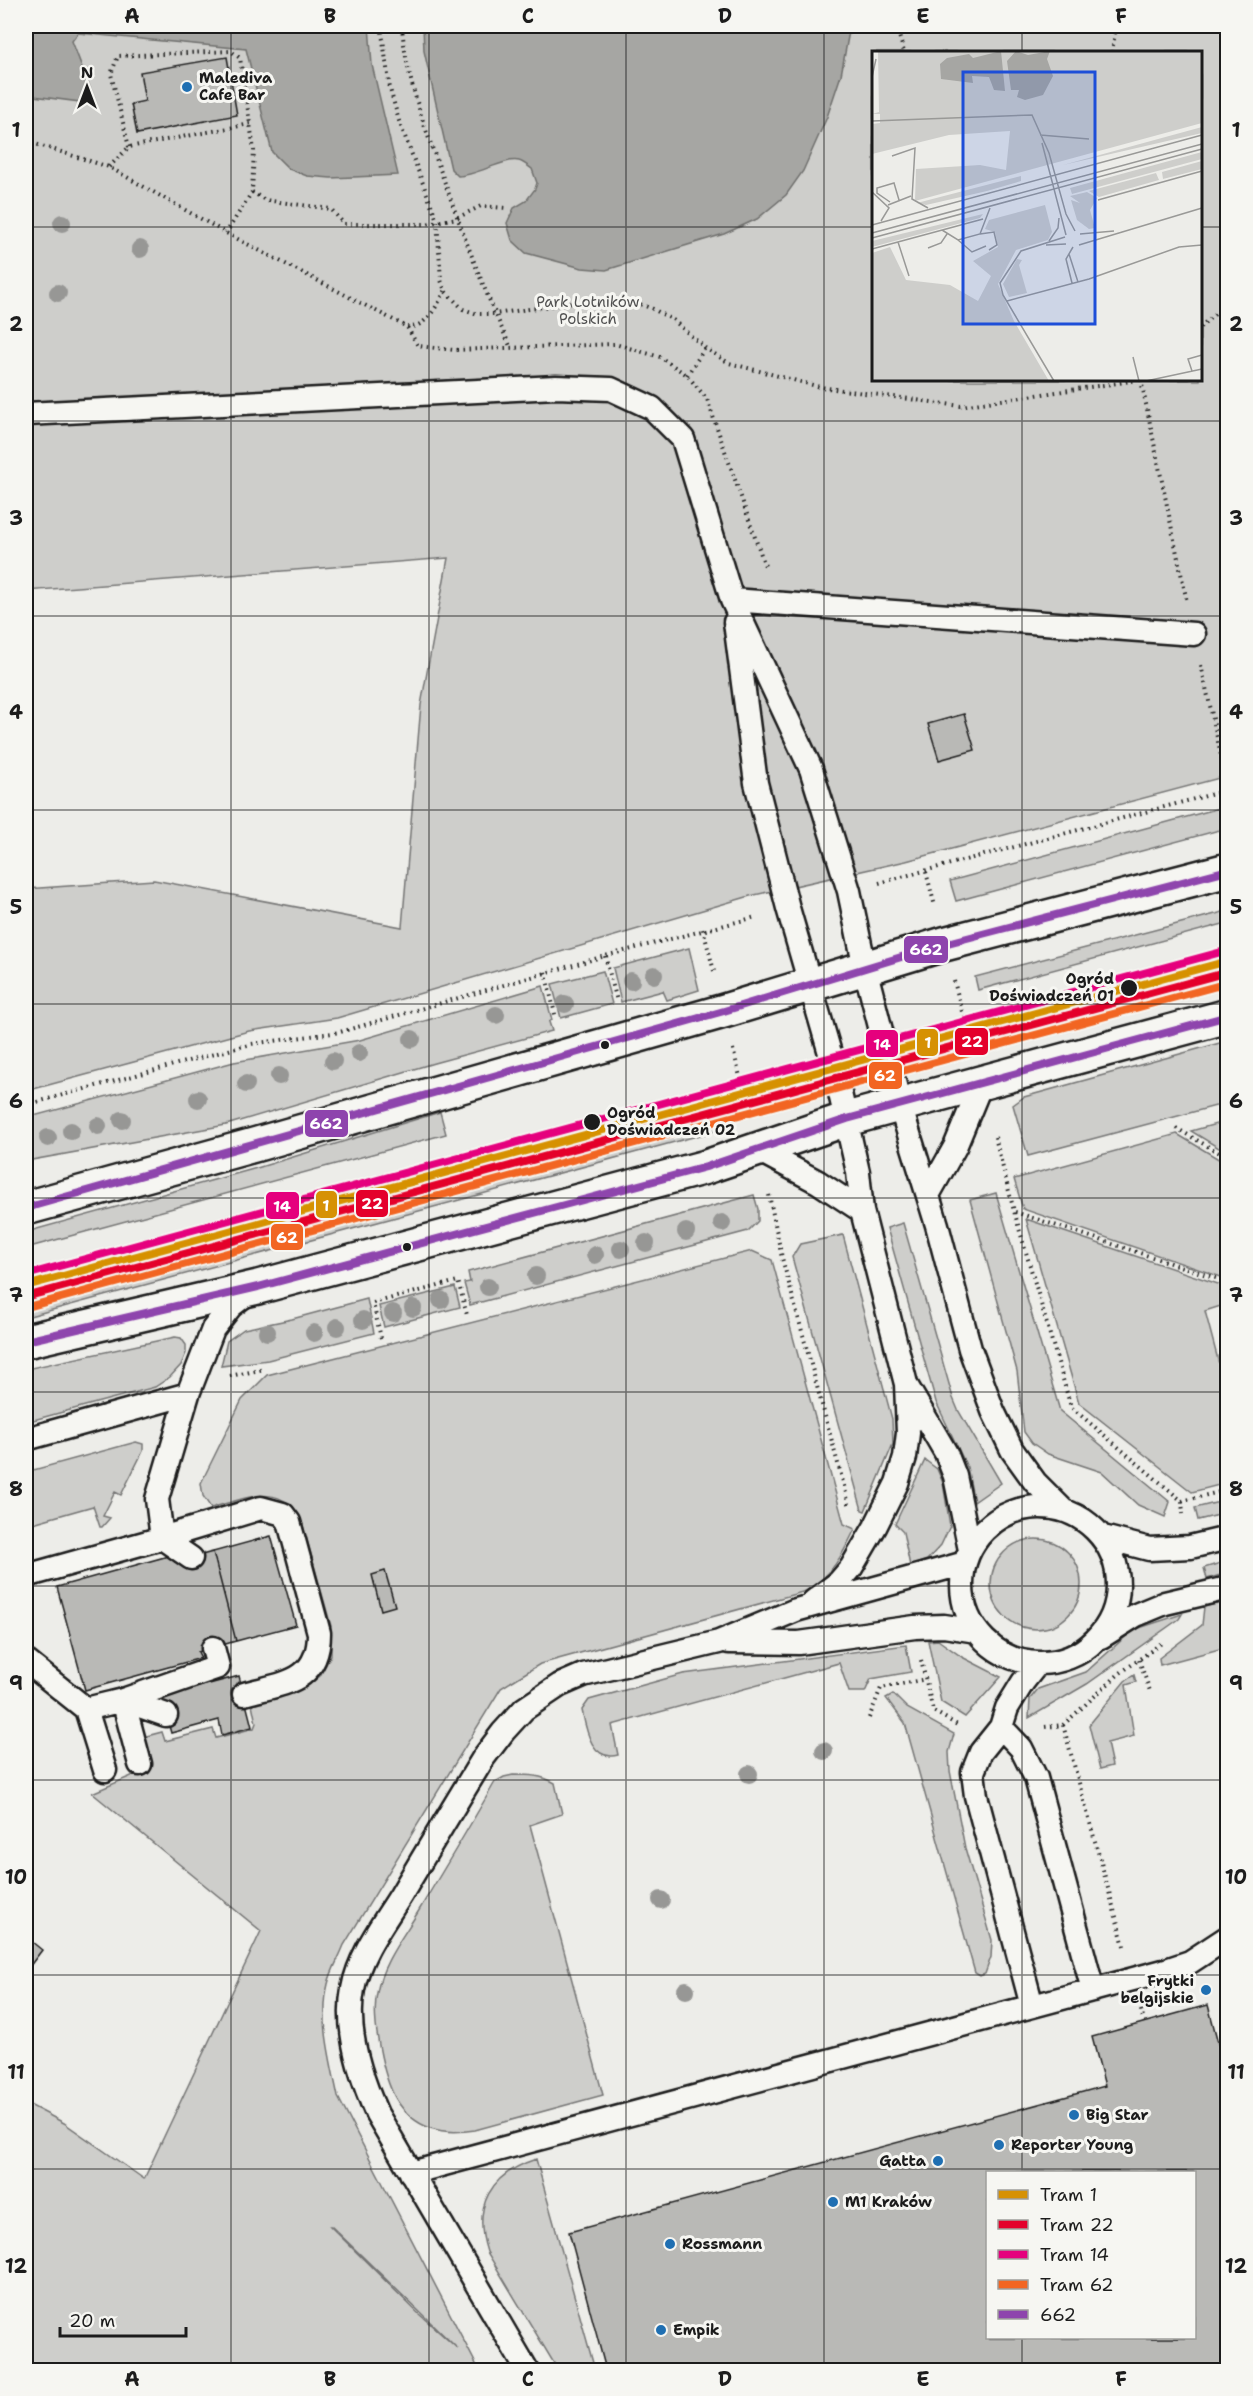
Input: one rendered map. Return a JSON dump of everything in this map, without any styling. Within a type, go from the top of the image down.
[{"type":"main road","points":[[26,1208],[254,1145],[979,935],[1227,870]]},
{"type":"main road","points":[[26,1341],[258,1287],[706,1167],[847,1119],[1227,1016]]},
{"type":"lane","points":[[26,414],[555,387],[611,389],[652,408],[683,439],[732,600],[811,769],[849,891],[865,968],[900,1105],[970,1350],[993,1411],[1012,1450],[1035,1482],[1063,1510]]},
{"type":"lane","points":[[732,600],[1194,634]]},
{"type":"lane","points":[[732,600],[756,783],[847,1119],[858,1172],[862,1211],[906,1384],[908,1433],[905,1457],[897,1483],[851,1568],[822,1596],[796,1610]]},
{"type":"lane","points":[[927,1195],[955,1147],[981,1084]]},
{"type":"lane","points":[[758,1150],[818,1182],[862,1211]]},
{"type":"lane","points":[[191,1558],[162,1538],[158,1499],[188,1394],[213,1329],[239,1298],[258,1287]]},
{"type":"lane","points":[[906,1384],[946,1453],[955,1476],[968,1556]]},
{"type":"lane","points":[[26,1439],[188,1394]]},
{"type":"lane","points":[[1098,1639],[1111,1620],[1116,1607],[1119,1584],[1114,1557],[1103,1537],[1087,1522],[1063,1510],[1036,1506],[1008,1513],[987,1528],[968,1556],[962,1582],[963,1599],[977,1631],[990,1645],[1017,1660],[1038,1663],[1056,1662],[1073,1656],[1136,1615],[1165,1603],[1227,1588]]},
{"type":"lane","points":[[26,1576],[261,1508],[283,1514],[289,1522],[319,1633],[319,1646],[310,1669],[301,1677],[244,1694]]},
{"type":"lane","points":[[1103,1537],[1149,1549],[1190,1548],[1227,1538]]},
{"type":"lane","points":[[528,2370],[411,2173],[377,2114],[366,2089],[352,2029],[351,1999],[356,1975],[366,1952],[484,1757],[524,1709],[560,1685],[583,1675],[719,1642],[796,1610],[968,1556]]},
{"type":"lane","points":[[719,1642],[799,1643],[915,1627],[944,1626],[977,1631]]},
{"type":"lane","points":[[86,1709],[123,1700],[218,1667],[213,1648]]},
{"type":"lane","points":[[26,1661],[86,1709],[105,1770]]},
{"type":"lane","points":[[1032,2006],[976,1796],[973,1772],[981,1752],[1001,1727],[1007,1708],[1038,1663]]},
{"type":"lane","points":[[123,1700],[166,1716]]},
{"type":"lane","points":[[123,1700],[140,1764]]},
{"type":"lane","points":[[1001,1727],[1021,1748],[1036,1778],[1093,1990]]},
{"type":"lane","points":[[411,2173],[1190,1962],[1227,1937]]},
{"type":"path","points":[[381,26],[390,89],[399,121],[437,220],[439,266],[445,291],[463,309],[477,314],[495,314],[593,300],[634,302],[673,320],[705,348],[729,363],[820,387],[961,406],[1132,381]]},
{"type":"path","points":[[402,26],[412,90],[457,218],[511,348]]},
{"type":"path","points":[[896,26],[904,51]]},
{"type":"path","points":[[1112,51],[1116,26]]},
{"type":"path","points":[[129,147],[111,74],[118,56],[231,51],[240,58],[254,150],[252,192],[226,233]]},
{"type":"path","points":[[109,167],[129,147],[250,124]]},
{"type":"path","points":[[26,141],[109,167],[226,233],[406,327],[413,327],[430,316],[445,291]]},
{"type":"path","points":[[252,192],[265,200],[331,209],[344,224],[426,224],[437,220],[457,218],[481,206],[506,208]]},
{"type":"path","points":[[1202,325],[1227,303]]},
{"type":"path","points":[[406,327],[418,346],[454,350]]},
{"type":"path","points":[[687,375],[705,348]]},
{"type":"path","points":[[872,885],[1227,788],[1139,381]]},
{"type":"path","points":[[707,399],[768,576]]},
{"type":"path","points":[[926,872],[934,905]]},
{"type":"path","points":[[26,1105],[251,1044],[340,1032],[545,972],[752,918]]},
{"type":"path","points":[[703,929],[715,975]]},
{"type":"path","points":[[605,956],[619,1010]]},
{"type":"path","points":[[545,972],[559,1027]]},
{"type":"path","points":[[954,984],[972,1051]]},
{"type":"path","points":[[732,1046],[749,1113]]},
{"type":"path","points":[[1176,1128],[1227,1158]]},
{"type":"path","points":[[994,1131],[1014,1211],[1071,1407],[1182,1501],[1184,1521]]},
{"type":"path","points":[[769,1191],[782,1258],[849,1506]]},
{"type":"path","points":[[1014,1211],[1227,1282]]},
{"type":"path","points":[[381,1338],[373,1304],[458,1281],[467,1315]]},
{"type":"path","points":[[1182,1501],[1227,1491]]},
{"type":"path","points":[[1042,1727],[1063,1725],[1119,1674],[1167,1640]]},
{"type":"path","points":[[919,1650],[933,1711],[960,1727]]},
{"type":"path","points":[[1139,1660],[1150,1691]]},
{"type":"path","points":[[869,1718],[881,1688],[926,1678]]},
{"type":"path","points":[[1063,1725],[1125,1949]]},
{"type":"green space","name":"Park Lotników Polskich","points":[[26,26],[1227,26],[1227,776],[906,861],[750,896],[337,1018],[249,1031],[26,1091],[26,889],[154,880],[402,927],[421,705],[448,558],[26,591]]},
{"type":"green space","points":[[1227,806],[1227,828],[956,901],[950,881]]},
{"type":"green space","points":[[1227,911],[1227,923],[978,990],[975,977]]},
{"type":"green space","points":[[689,948],[699,990],[667,1000],[663,991],[621,1002],[613,968]]},
{"type":"green space","points":[[603,971],[612,1004],[561,1018],[552,984]]},
{"type":"green space","points":[[543,986],[552,1020],[549,1022],[552,1031],[434,1063],[226,1125],[26,1161],[26,1118],[234,1062],[360,1040]]},
{"type":"green space","points":[[1227,1041],[1227,1103],[1028,1156],[1013,1105],[1024,1097]]},
{"type":"green space","points":[[729,1108],[734,1126],[26,1317],[26,1298]]},
{"type":"green space","points":[[440,1112],[446,1134],[26,1248],[26,1232],[257,1168]]},
{"type":"green space","points":[[1227,1121],[1227,1153],[1191,1131]]},
{"type":"green space","points":[[1177,1134],[1227,1164],[1227,1279],[1023,1209],[1014,1179]]},
{"type":"green space","points":[[996,1193],[1060,1411],[1170,1502],[1165,1517],[1138,1505],[1102,1472],[1048,1454],[1032,1443],[1024,1432],[1017,1371],[970,1200]]},
{"type":"green space","points":[[754,1195],[758,1209],[758,1221],[748,1231],[470,1305],[464,1283],[470,1282],[468,1272]]},
{"type":"green space","points":[[1026,1219],[1227,1287],[1227,1304],[1205,1311],[1227,1394],[1227,1483],[1192,1492],[1079,1403]]},
{"type":"green space","points":[[903,1223],[953,1398],[1001,1483],[974,1502],[967,1467],[936,1402],[887,1228]]},
{"type":"green space","points":[[843,1235],[892,1419],[893,1444],[865,1511],[862,1510],[792,1257],[800,1244]]},
{"type":"green space","points":[[752,1251],[772,1260],[844,1524],[855,1529],[841,1556],[829,1572],[806,1591],[540,1664],[501,1688],[344,1945],[333,1969],[326,1998],[325,2026],[338,2097],[479,2370],[26,2370],[26,2103],[64,2123],[144,2179],[261,1931],[92,1793],[150,1768],[144,1741],[147,1736],[162,1732],[165,1741],[213,1729],[216,1738],[254,1728],[256,1723],[252,1704],[305,1688],[320,1676],[331,1655],[331,1626],[302,1522],[294,1509],[274,1496],[262,1495],[211,1508],[203,1496],[201,1483],[242,1400],[267,1375]],"holes":[[[331,2226],[458,2349],[419,2314]]]},
{"type":"green space","points":[[455,1287],[460,1307],[384,1327],[379,1306]]},
{"type":"green space","points":[[367,1299],[374,1333],[268,1360],[221,1366],[227,1341],[244,1329]]},
{"type":"green space","points":[[175,1337],[181,1338],[186,1345],[186,1353],[181,1365],[170,1377],[155,1387],[26,1422],[26,1369]]},
{"type":"green space","points":[[136,1442],[143,1444],[143,1451],[121,1495],[115,1492],[103,1516],[110,1518],[102,1527],[100,1527],[93,1506],[26,1525],[26,1472]]},
{"type":"green space","points":[[925,1460],[937,1469],[943,1483],[950,1526],[941,1545],[927,1560],[910,1566],[903,1532],[895,1524]]},
{"type":"green space","points":[[1227,1500],[1227,1513],[1198,1520],[1195,1508]]},
{"type":"green space","points":[[1036,1539],[1053,1543],[1068,1552],[1077,1567],[1081,1584],[1077,1601],[1068,1616],[1053,1625],[1036,1629],[1019,1625],[1004,1616],[995,1601],[991,1584],[995,1567],[1004,1552],[1019,1543]]},
{"type":"green space","points":[[1227,1561],[1227,1573],[1207,1579],[1204,1568]]},
{"type":"green space","points":[[1227,1601],[1227,1647],[1160,1665],[1159,1658],[1202,1625],[1204,1607]]},
{"type":"green space","points":[[1182,1614],[1179,1619],[1087,1684],[1029,1718],[1030,1699],[1038,1689],[1086,1672],[1133,1630]]},
{"type":"green space","points":[[938,1640],[962,1657],[1001,1677],[965,1717],[941,1702],[928,1641]]},
{"type":"green space","points":[[906,1645],[911,1672],[871,1679],[865,1692],[849,1692],[839,1663],[612,1725],[618,1755],[609,1756],[596,1749],[588,1734],[582,1710],[589,1700],[683,1674]]},
{"type":"green space","points":[[1134,1675],[1136,1682],[1126,1685],[1134,1736],[1107,1743],[1112,1766],[1100,1769],[1089,1725],[1125,1681]]},
{"type":"green space","points":[[893,1694],[907,1708],[954,1734],[949,1752],[950,1771],[965,1848],[992,1940],[991,1957],[985,1974],[980,1976],[975,1973],[905,1723],[886,1698]]},
{"type":"green space","points":[[513,1775],[530,1775],[555,1783],[562,1814],[530,1825],[603,2095],[475,2130],[441,2131],[412,2118],[403,2109],[391,2089],[379,2047],[376,2017],[377,1993],[383,1971],[394,1951],[495,1782]]},
{"type":"green space","points":[[536,2159],[595,2370],[558,2370],[487,2252],[482,2220],[489,2194],[496,2183],[507,2173]]},
{"type":"shaded area","points":[[26,26],[369,26],[372,65],[398,175],[331,178],[307,176],[289,169],[272,152],[246,49],[78,33],[72,41],[96,104],[26,95]]},
{"type":"shaded area","points":[[423,26],[850,26],[841,75],[827,117],[803,171],[786,195],[757,219],[724,234],[606,270],[582,268],[526,253],[512,240],[507,223],[514,208],[526,201],[537,183],[532,169],[526,164],[513,160],[458,176],[451,169],[424,51]]},
{"type":"building","name":"Malediva Cafe Bar","points":[[227,57],[237,115],[137,134],[131,104],[145,101],[140,72]]},
{"type":"building","points":[[964,714],[975,750],[939,760],[928,724]]},
{"type":"building","points":[[271,1536],[296,1625],[236,1641],[213,1552]]},
{"type":"building","points":[[213,1552],[236,1641],[198,1652],[201,1658],[85,1690],[57,1587],[172,1555],[175,1562]]},
{"type":"building","points":[[385,1571],[395,1606],[381,1610],[372,1575]]},
{"type":"building","points":[[239,1676],[252,1727],[222,1735],[219,1720],[171,1733],[161,1697]]},
{"type":"building","points":[[26,1937],[42,1950],[26,1971]]},
{"type":"building","name":"M1 Kraków","points":[[1208,2005],[1221,2054],[1228,2052],[1228,2370],[606,2370],[569,2232],[1105,2086],[1092,2037]]},
{"type":"tram line","name":"14","points":[[26,1275],[1225,951]]},
{"type":"tram line","name":"1","points":[[26,1286],[1228,961]]},
{"type":"tram line","name":"22","points":[[29,1296],[1228,972]]},
{"type":"tram line","name":"62","points":[[31,1306],[1228,983]]},
{"type":"transit line","name":"662","points":[[26,1208],[724,1011],[944,944],[1228,870]]},
{"type":"transit line","name":"662","points":[[26,1341],[258,1287],[706,1167],[847,1119],[1228,1016]]},
{"type":"place","name":"Malediva Cafe Bar","points":[[187,87]]},
{"type":"place","name":"Ogród Doświadczeń 01","points":[[1129,988]]},
{"type":"place","name":"Ogród Doświadczeń 02","points":[[592,1122]]},
{"type":"place","name":"Frytki belgijskie","points":[[1206,1990]]},
{"type":"place","name":"Big Star","points":[[1074,2115]]},
{"type":"place","name":"Reporter Young","points":[[999,2145]]},
{"type":"place","name":"Gatta","points":[[938,2161]]},
{"type":"place","name":"M1 Kraków","points":[[833,2202]]},
{"type":"place","name":"Rossmann","points":[[670,2244]]},
{"type":"place","name":"Empik","points":[[661,2330]]}]
